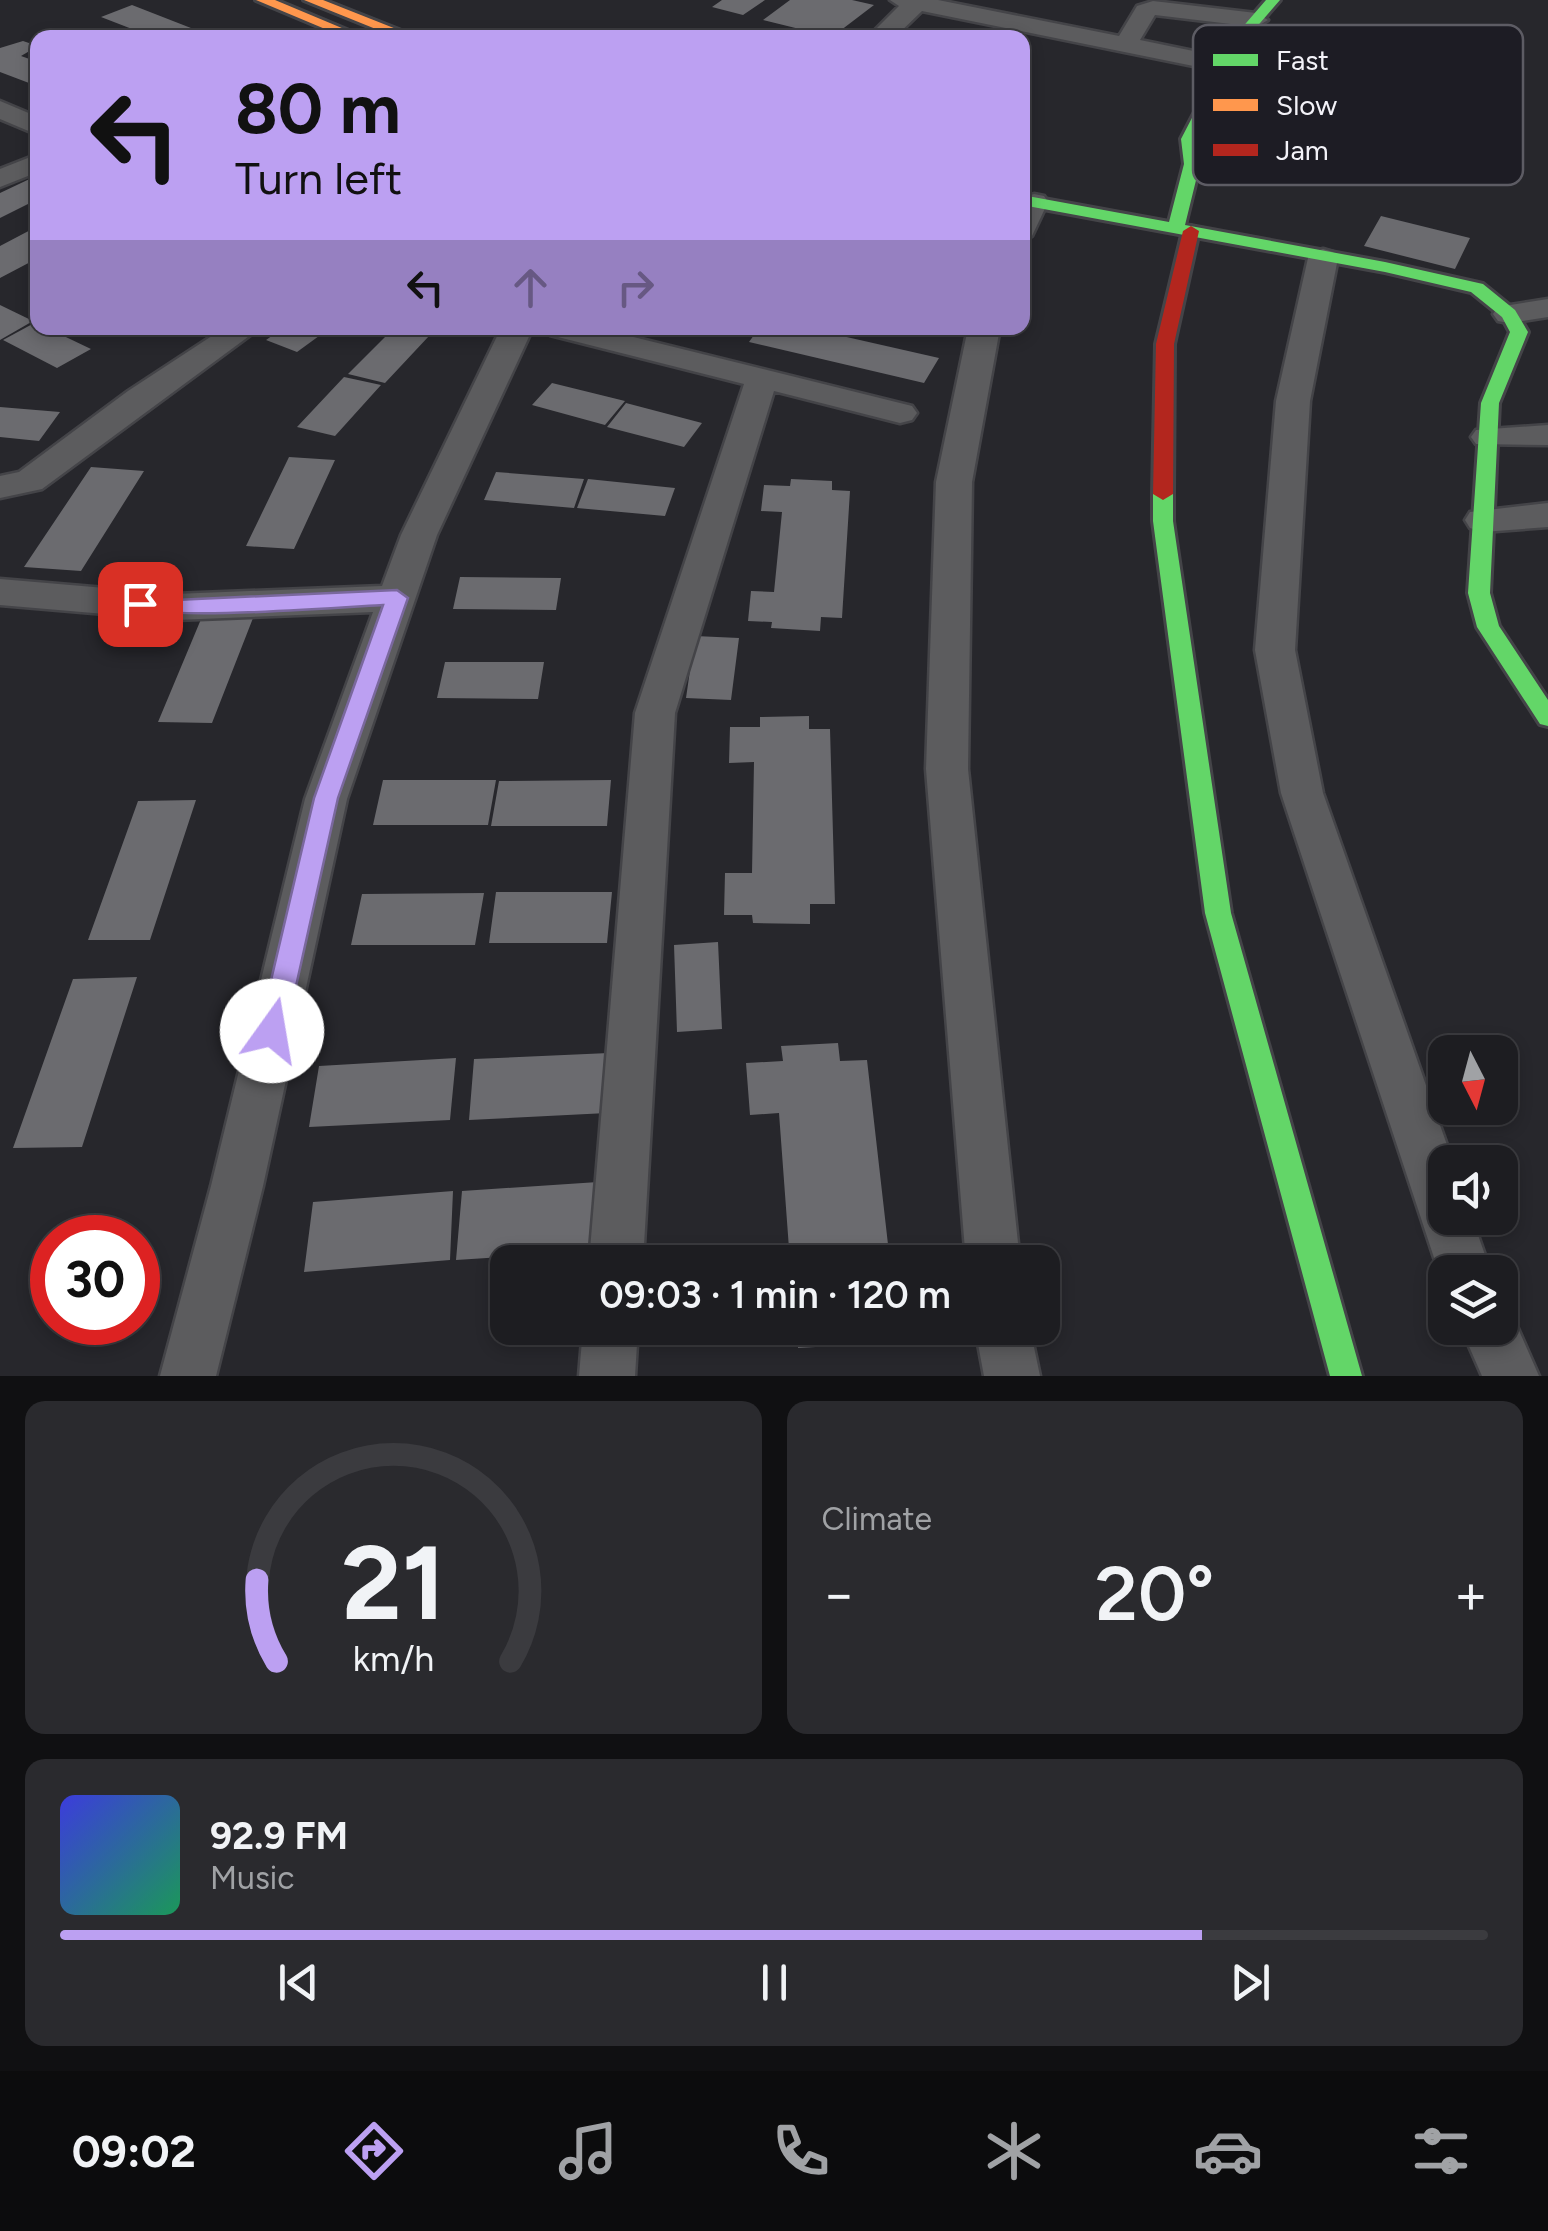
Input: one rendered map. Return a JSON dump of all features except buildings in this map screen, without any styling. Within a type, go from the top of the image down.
[{"type":"street","points":[[311,0],[391,30]]},
{"type":"street","points":[[1252,25],[1273,0]]},
{"type":"street","points":[[271,1],[340,30]]},
{"type":"street","points":[[886,30],[909,2],[1193,58]]},
{"type":"street","points":[[1126,44],[1145,11],[1153,8],[1256,20]]},
{"type":"street","points":[[0,109],[30,123]]},
{"type":"street","points":[[0,179],[30,166]]},
{"type":"street","points":[[1194,185],[1165,344],[1163,521],[1218,912],[1346,1376]]},
{"type":"street","points":[[1030,201],[1323,258],[1385,266],[1477,288],[1509,314],[1520,332],[1490,403],[1478,592],[1488,627],[1544,708]]},
{"type":"street","points":[[1323,258],[1293,402],[1275,650],[1302,793],[1458,1255]]},
{"type":"street","points":[[1509,314],[1548,308]]},
{"type":"street","points":[[0,487],[30,481],[234,335]]},
{"type":"street","points":[[188,1376],[237,1186],[326,798],[419,535],[514,335]]},
{"type":"street","points":[[590,335],[900,413]]},
{"type":"street","points":[[983,335],[954,482],[947,769],[991,1245]]},
{"type":"street","points":[[617,1245],[655,713],[762,377]]},
{"type":"street","points":[[1488,437],[1548,435]]},
{"type":"street","points":[[1483,520],[1548,515]]},
{"type":"street","points":[[0,592],[175,607],[397,598]]},
{"type":"street","points":[[607,1376],[610,1345]]},
{"type":"street","points":[[1006,1345],[1012,1376]]},
{"type":"street","points":[[1497,1345],[1511,1376]]},
{"type":"traffic: fast","points":[[1251,25],[1273,0]]},
{"type":"traffic: fast","points":[[1176,228],[1192,164],[1189,139],[1193,131]]},
{"type":"traffic: fast","points":[[1030,201],[1385,267],[1477,288],[1509,314],[1519,332],[1490,403],[1479,593],[1488,627],[1548,718]]},
{"type":"traffic: fast","points":[[1163,494],[1163,521],[1218,913],[1346,1376]]},
{"type":"traffic: slow","points":[[263,0],[339,30]]},
{"type":"traffic: slow","points":[[311,0],[391,30]]},
{"type":"traffic: jam","points":[[1163,494],[1165,344],[1191,231]]},
{"type":"route","points":[[140,604],[175,607],[397,598],[326,798],[272,1031]]}]
